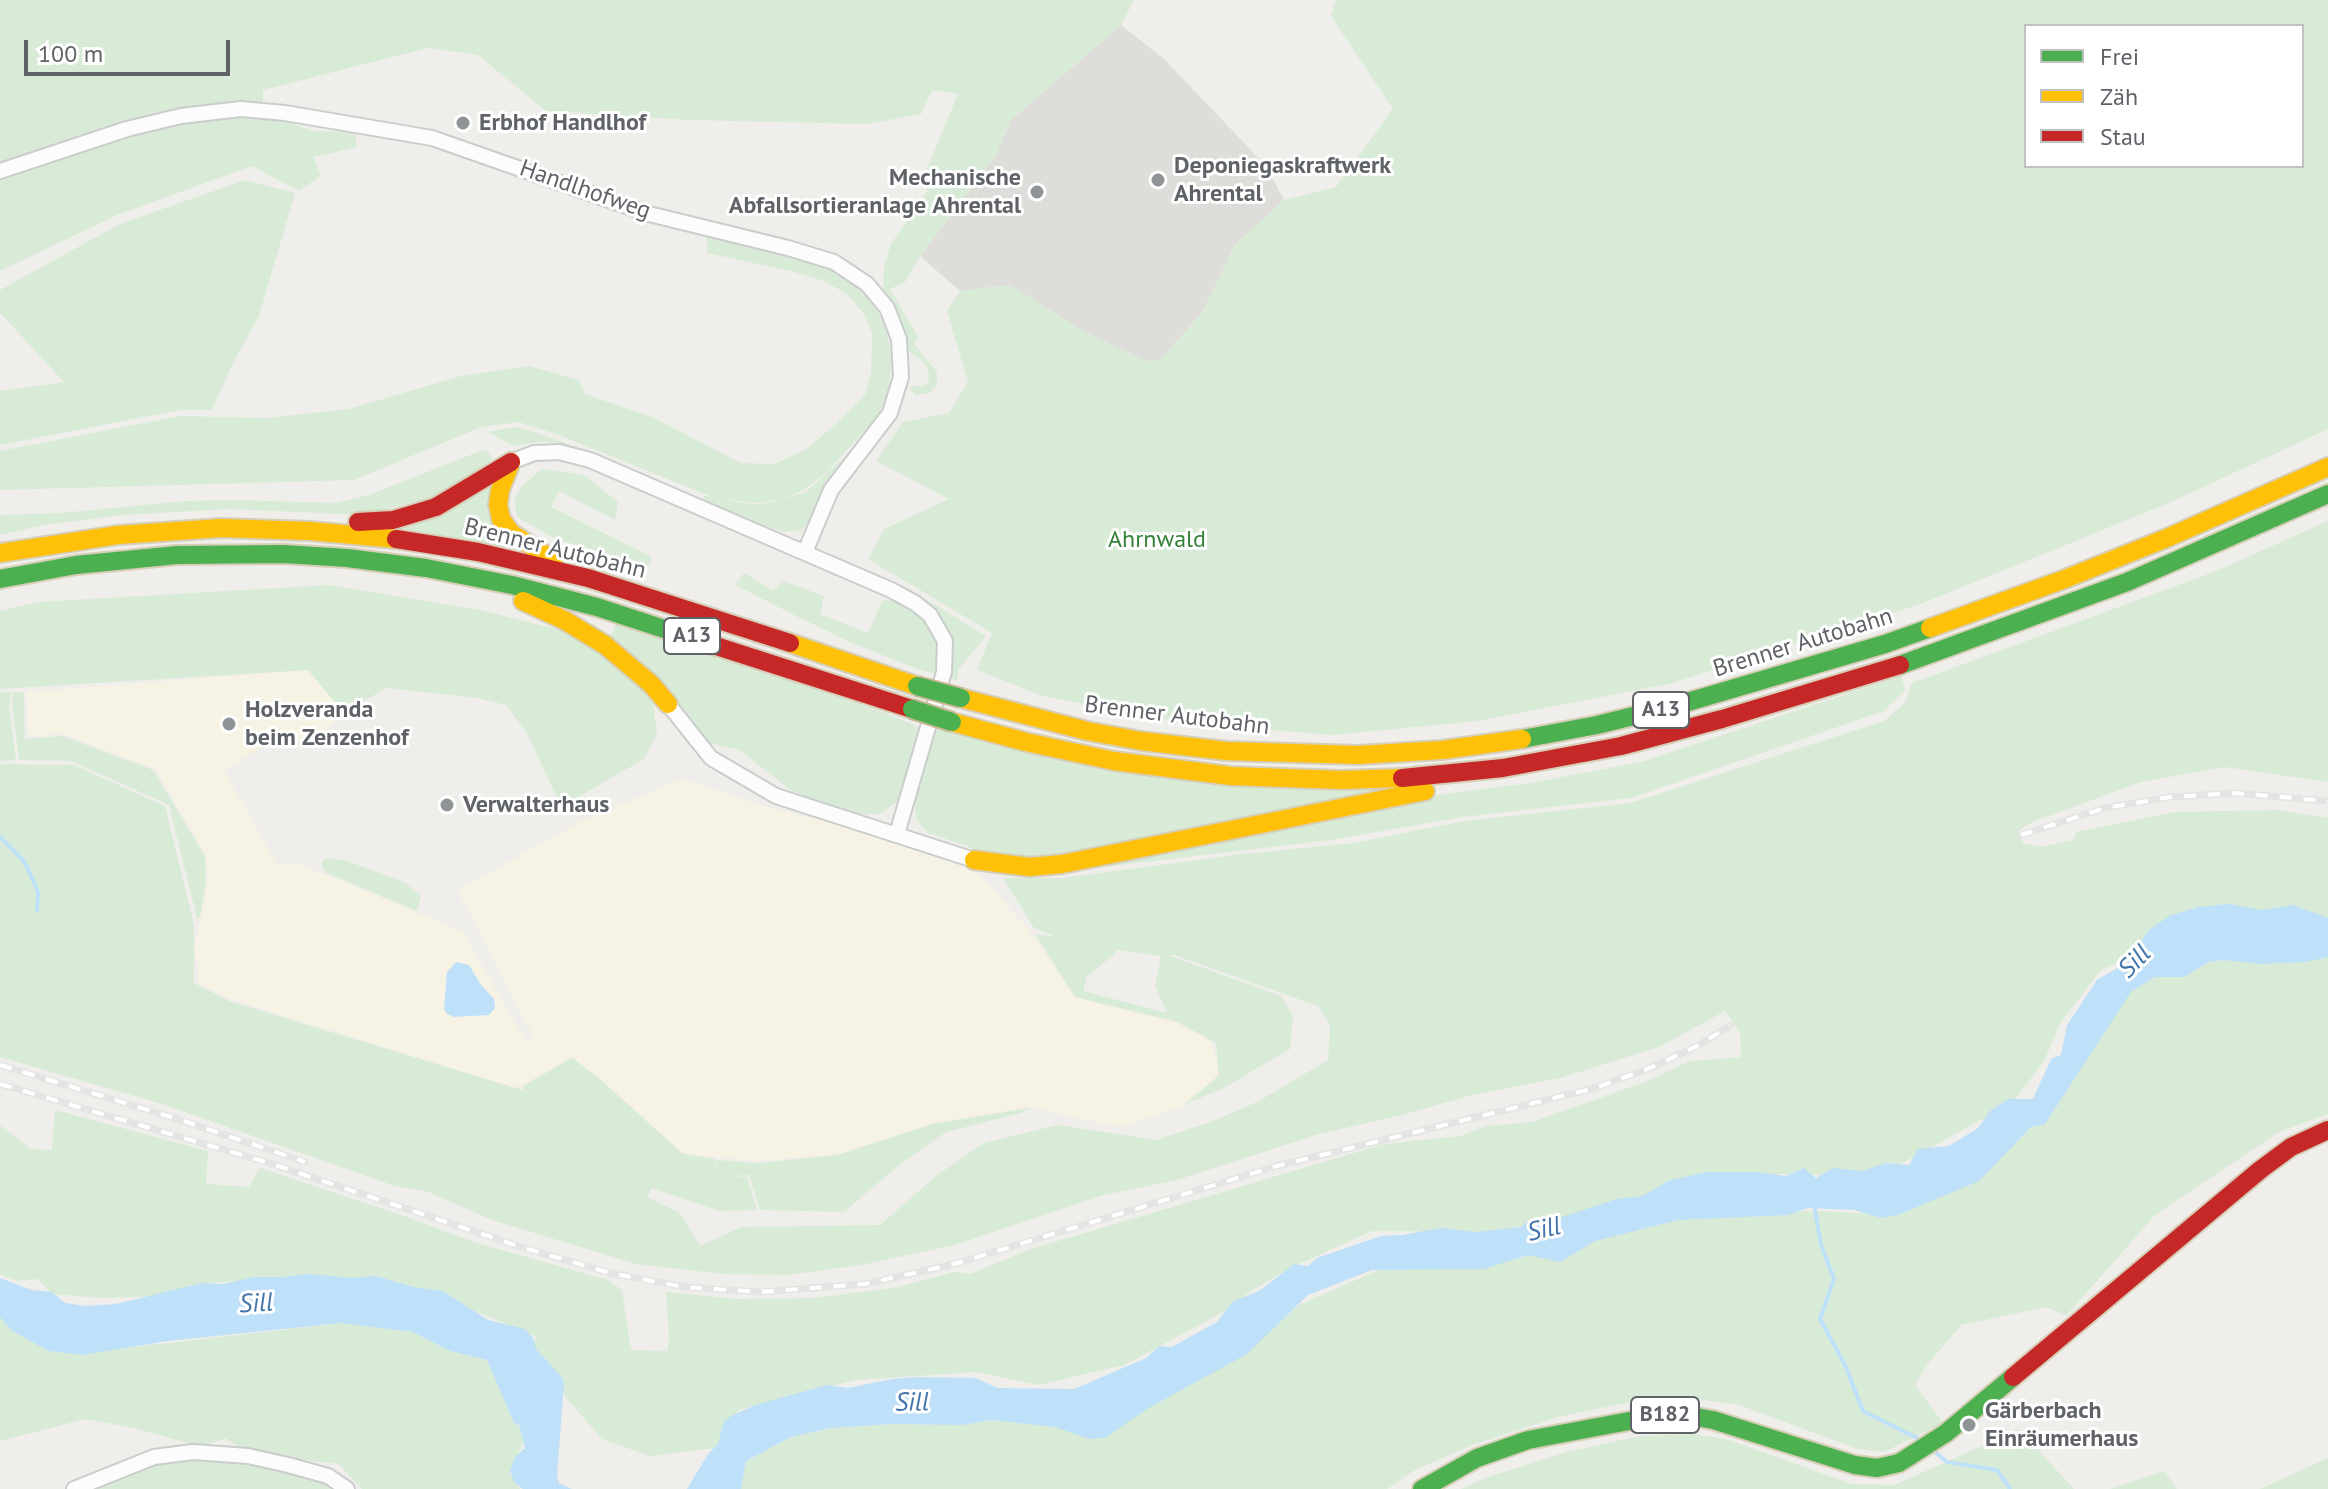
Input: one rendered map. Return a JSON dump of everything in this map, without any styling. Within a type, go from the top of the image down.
[{"type":"main road","points":[[256,528],[379,521],[406,516],[452,499],[511,462]]},
{"type":"main road","points":[[511,462],[499,497],[499,511],[504,525],[534,550],[588,578]]},
{"type":"main road","name":"Brenner Autobahn","points":[[0,553],[118,535],[256,528],[399,539],[478,552],[588,578],[917,686],[1087,731],[1226,751],[1319,755],[1399,753],[1534,737],[1674,706],[1885,644],[2079,573],[2328,467]]},
{"type":"main road","name":"Brenner Autobahn","points":[[0,579],[121,559],[234,554],[347,558],[468,576],[550,594],[630,616],[952,722],[1077,754],[1231,776],[1341,780],[1401,778],[1537,762],[1621,746],[1722,719],[1979,638],[2127,582],[2328,494]]},
{"type":"main road","points":[[468,576],[583,630],[629,664],[668,704]]},
{"type":"main road","points":[[974,860],[1030,867],[1080,861],[1466,783],[1537,762]]},
{"type":"main road","name":"B182","points":[[1422,1489],[1477,1458],[1528,1440],[1661,1415],[1697,1416],[1866,1467],[1888,1467],[1912,1456],[1946,1433],[2260,1170],[2291,1147],[2328,1130]]},
{"type":"street","name":"Handlhofweg","points":[[0,171],[127,129],[181,116],[241,109],[285,113],[432,138],[649,214],[834,262],[867,284],[887,308],[899,339],[901,377],[890,413],[831,490],[805,552]]},
{"type":"street","points":[[511,462],[534,453],[559,452],[590,460],[805,552],[915,603],[934,619],[945,641],[944,672],[897,834]]},
{"type":"street","points":[[668,704],[711,758],[790,802],[974,860]]},
{"type":"street","points":[[74,1489],[154,1457],[193,1452],[248,1456],[288,1465],[328,1476],[347,1489]]},
{"type":"shaded area","points":[[1121,25],[1163,58],[1248,147],[1268,170],[1284,200],[1235,245],[1202,313],[1160,360],[1149,362],[1083,331],[1010,285],[960,291],[920,256],[995,156],[1012,119]]},
{"type":"shaded area","points":[[309,670],[344,713],[311,746],[286,733],[224,770],[277,865],[299,864],[462,931],[525,1040],[534,1037],[458,891],[585,819],[683,779],[756,804],[857,830],[971,866],[1030,931],[1074,997],[1177,1023],[1213,1043],[1218,1075],[1180,1107],[1121,1127],[1028,1107],[932,1123],[837,1154],[757,1161],[683,1153],[572,1056],[517,1088],[231,999],[199,983],[195,948],[208,881],[206,855],[156,769],[64,734],[28,736],[27,692]]},
{"type":"green space","points":[[0,0],[1134,0],[1121,25],[1012,119],[995,156],[920,256],[905,282],[890,289],[918,337],[914,344],[937,372],[937,386],[929,393],[916,395],[909,389],[913,385],[921,387],[929,382],[928,369],[905,349],[893,306],[883,292],[884,266],[891,244],[927,192],[926,171],[958,94],[932,90],[921,114],[867,124],[691,120],[546,111],[478,55],[428,48],[263,90],[263,113],[312,131],[355,132],[357,147],[314,157],[320,176],[299,191],[252,166],[117,215],[0,271]]},
{"type":"green space","name":"Ahrnwald","points":[[1336,0],[2328,0],[2328,429],[2169,503],[1918,605],[1669,684],[1477,721],[1333,735],[1191,724],[1042,696],[977,670],[992,633],[868,559],[884,529],[949,499],[876,461],[903,422],[949,413],[968,382],[947,311],[960,291],[1010,285],[1083,331],[1149,362],[1160,360],[1202,313],[1235,245],[1284,200],[1336,187],[1393,109],[1331,16]]},
{"type":"green space","points":[[245,180],[295,193],[259,316],[212,410],[180,410],[0,445],[0,391],[64,382],[0,313],[0,290],[120,224]]},
{"type":"green space","points":[[707,235],[825,266],[850,279],[873,301],[887,332],[892,358],[888,393],[877,417],[827,472],[804,490],[784,498],[761,503],[716,499],[761,505],[806,492],[858,445],[821,495],[802,530],[784,532],[760,525],[703,500],[704,496],[712,497],[562,436],[519,422],[481,427],[354,480],[0,490],[0,451],[180,416],[268,418],[349,409],[461,376],[529,366],[579,380],[585,394],[652,417],[741,463],[774,464],[805,450],[865,395],[871,375],[872,333],[864,314],[846,293],[821,280],[791,271],[707,253]]},
{"type":"green space","points":[[516,427],[585,450],[544,441],[514,446],[488,432]]},
{"type":"green space","points":[[483,450],[492,459],[454,491],[364,515],[231,509],[121,515],[44,525],[0,535],[0,515],[61,513],[186,501],[336,503],[369,495]]},
{"type":"green space","points":[[542,469],[584,475],[618,502],[615,520],[559,491],[551,507],[652,557],[649,566],[556,539],[517,517],[514,499],[522,486]]},
{"type":"green space","points":[[499,476],[519,549],[378,526]]},
{"type":"green space","points":[[2328,521],[2328,782],[2225,767],[2141,782],[2032,822],[2018,831],[2023,843],[2041,847],[2073,840],[2076,832],[2175,812],[2277,810],[2328,818],[2328,925],[2146,939],[2115,964],[2101,970],[2061,1022],[2044,1061],[2013,1102],[1892,1169],[1864,1175],[1768,1174],[1490,1232],[1372,1231],[1290,1268],[1248,1293],[1229,1309],[1124,1365],[1039,1385],[976,1372],[856,1380],[738,1410],[724,1447],[650,1456],[602,1439],[561,1392],[532,1348],[536,1337],[480,1313],[421,1300],[397,1281],[308,1277],[220,1282],[160,1296],[101,1298],[52,1294],[38,1279],[18,1281],[0,1275],[0,1125],[31,1149],[52,1150],[55,1110],[208,1151],[206,1184],[249,1187],[260,1168],[477,1243],[608,1280],[622,1290],[631,1350],[667,1351],[666,1292],[738,1299],[813,1298],[894,1288],[954,1272],[970,1274],[1031,1249],[1384,1144],[1460,1136],[1486,1126],[1532,1122],[1648,1081],[1690,1061],[1741,1057],[1740,1033],[1725,1011],[1659,1047],[1560,1078],[1472,1095],[1319,1134],[1177,1180],[1100,1196],[955,1245],[861,1265],[787,1275],[722,1274],[636,1264],[492,1220],[426,1191],[395,1186],[162,1104],[0,1057],[0,764],[74,765],[165,806],[194,925],[194,983],[229,1001],[525,1091],[522,1087],[572,1058],[683,1154],[715,1159],[715,1177],[716,1160],[758,1163],[838,1155],[933,1124],[1029,1108],[1021,1113],[946,1132],[899,1165],[844,1212],[760,1210],[749,1175],[730,1176],[747,1177],[757,1210],[719,1211],[652,1188],[647,1197],[680,1213],[700,1246],[741,1227],[880,1225],[936,1176],[984,1143],[1058,1125],[1156,1140],[1216,1120],[1259,1101],[1328,1060],[1330,1025],[1318,1006],[1168,955],[1281,996],[1293,1016],[1290,1049],[1222,1089],[1185,1104],[1219,1076],[1216,1043],[1178,1022],[1075,997],[1035,934],[1056,937],[1034,928],[1003,878],[1063,878],[1353,843],[1464,821],[1631,803],[1884,721],[1905,703],[1912,683],[2214,572]],"holes":[[[1116,950],[1161,956],[1155,986],[1167,1013],[1083,991],[1087,976]]]},
{"type":"green space","points":[[744,573],[773,591],[783,581],[824,596],[820,614],[868,633],[883,600],[899,601],[906,587],[986,636],[958,670],[957,680],[917,669],[796,616],[735,585]]},
{"type":"green space","points":[[329,585],[480,610],[589,637],[652,697],[657,734],[644,759],[561,807],[527,733],[506,705],[478,698],[386,688],[344,713],[308,670],[0,689],[0,611],[39,602]]},
{"type":"green space","points":[[617,622],[921,728],[897,802],[879,814],[860,814],[810,800],[789,789],[740,750],[708,743],[681,708],[609,640]]},
{"type":"green space","points":[[1901,676],[1905,690],[1884,711],[1631,798],[1462,817],[1331,840],[1026,876],[976,854],[968,846],[928,833],[916,819],[915,802],[934,729],[1429,796],[1537,782],[1644,761]]},
{"type":"green space","points":[[0,692],[12,692],[9,705],[16,760],[0,761]]},
{"type":"green space","points":[[13,692],[24,692],[25,739],[62,736],[153,770],[205,856],[206,882],[200,917],[197,918],[169,805],[71,761],[19,760]]},
{"type":"green space","points":[[325,858],[344,860],[404,882],[421,896],[417,911],[325,872],[321,864]]},
{"type":"green space","points":[[2211,945],[2328,956],[2328,1114],[2279,1132],[2155,1215],[2066,1316],[2047,1307],[1961,1325],[1926,1366],[1915,1385],[1943,1423],[1884,1452],[1858,1449],[1739,1405],[1698,1399],[1635,1401],[1558,1417],[1472,1445],[1415,1470],[1387,1489],[741,1489],[746,1461],[791,1437],[831,1428],[892,1424],[978,1412],[1128,1410],[1224,1364],[1299,1305],[1397,1262],[1723,1212],[1822,1211],[1893,1215],[1991,1159],[2122,991]]},
{"type":"green space","points":[[0,1314],[107,1350],[342,1323],[413,1332],[449,1343],[451,1351],[487,1360],[514,1422],[527,1434],[510,1473],[520,1489],[362,1489],[339,1464],[250,1454],[225,1438],[202,1447],[134,1428],[85,1419],[0,1441]]},
{"type":"green space","points":[[2019,1429],[2074,1489],[1461,1489],[1485,1478],[1567,1452],[1640,1436],[1696,1434],[1729,1440],[1852,1484],[1895,1485]]},
{"type":"green space","points":[[225,1456],[315,1475],[343,1489],[81,1489],[152,1461]]},
{"type":"green space","points":[[2328,1458],[2328,1489],[2260,1489]]},
{"type":"green space","points":[[2164,1471],[2177,1489],[2110,1489]]},
{"type":"water","name":"Sill","points":[[2228,904],[2262,910],[2293,905],[2328,918],[2328,957],[2306,962],[2261,964],[2223,960],[2209,962],[2184,977],[2155,977],[2131,992],[2045,1124],[2031,1127],[1979,1181],[1898,1215],[1881,1218],[1854,1210],[1808,1208],[1788,1215],[1678,1220],[1595,1241],[1560,1262],[1528,1255],[1484,1269],[1372,1270],[1308,1295],[1247,1354],[1147,1409],[1105,1438],[1089,1439],[1055,1427],[991,1420],[962,1425],[892,1424],[831,1428],[791,1437],[746,1461],[741,1489],[687,1489],[708,1454],[718,1444],[723,1423],[755,1405],[827,1385],[848,1388],[917,1377],[976,1378],[997,1388],[1074,1389],[1146,1358],[1159,1346],[1172,1347],[1217,1322],[1232,1302],[1259,1291],[1294,1264],[1308,1266],[1317,1258],[1381,1236],[1441,1228],[1476,1232],[1521,1227],[1531,1219],[1550,1225],[1562,1217],[1617,1199],[1642,1196],[1670,1180],[1707,1172],[1759,1172],[1785,1176],[1804,1168],[1816,1178],[1833,1168],[1863,1171],[1885,1163],[1909,1165],[1918,1149],[1949,1146],[1978,1128],[1990,1111],[2008,1099],[2033,1099],[2051,1059],[2061,1055],[2067,1025],[2097,980],[2126,963],[2149,930],[2169,916],[2198,907]]},
{"type":"water","points":[[456,962],[469,965],[494,999],[495,1008],[489,1015],[454,1017],[447,1014],[444,1009],[447,972]]},
{"type":"water","name":"Sill","points":[[309,1274],[352,1278],[376,1276],[414,1287],[443,1291],[488,1320],[525,1329],[533,1338],[536,1349],[564,1383],[557,1476],[559,1483],[572,1489],[523,1489],[514,1482],[510,1470],[515,1457],[525,1448],[519,1425],[514,1423],[487,1360],[450,1351],[413,1332],[341,1323],[168,1341],[83,1355],[49,1351],[12,1331],[0,1317],[0,1278],[32,1290],[52,1292],[65,1303],[85,1306],[116,1304],[202,1283],[223,1284],[254,1277]]},
{"type":"waterway","points":[[0,837],[28,869],[38,892],[37,910]]},
{"type":"waterway","points":[[1814,1205],[1821,1245],[1834,1279],[1820,1319],[1845,1365],[1863,1411],[1919,1439]]},
{"type":"waterway","points":[[1935,1452],[1947,1462],[1997,1470],[2010,1489]]},
{"type":"railway","points":[[2021,835],[2105,808],[2170,797],[2235,793],[2328,801]]},
{"type":"railway","points":[[0,1084],[269,1163],[521,1247],[610,1273],[684,1287],[760,1292],[865,1284],[954,1264],[1277,1166],[1595,1088],[1650,1068],[1730,1026]]},
{"type":"railway","points":[[0,1065],[305,1162]]},
{"type":"traffic: fast","points":[[1900,665],[2127,582],[2328,494]]},
{"type":"traffic: fast","points":[[0,579],[76,565],[177,555],[284,554],[347,558],[426,568],[512,585],[597,607],[713,645]]},
{"type":"traffic: fast","points":[[1522,739],[1674,706],[1930,628]]},
{"type":"traffic: fast","points":[[917,686],[961,698]]},
{"type":"traffic: fast","points":[[912,709],[952,722]]},
{"type":"traffic: fast","points":[[1422,1489],[1477,1458],[1528,1440],[1679,1414],[1713,1420],[1855,1465],[1877,1468],[1899,1463],[1946,1433],[2013,1377]]},
{"type":"traffic: slow","points":[[511,462],[500,490],[498,505],[501,519],[511,533],[553,560]]},
{"type":"traffic: slow","points":[[1930,628],[2167,538],[2328,467]]},
{"type":"traffic: slow","points":[[0,553],[118,535],[221,528],[310,531],[396,539]]},
{"type":"traffic: slow","points":[[523,601],[564,620],[605,645],[651,684],[668,704]]},
{"type":"traffic: slow","points":[[790,643],[917,686]]},
{"type":"traffic: slow","points":[[961,698],[1087,731],[1226,751],[1358,755],[1442,750],[1522,739]]},
{"type":"traffic: slow","points":[[952,722],[1114,761],[1231,776],[1341,780],[1402,778]]},
{"type":"traffic: slow","points":[[974,860],[1030,867],[1062,864],[1425,791]]},
{"type":"traffic: jam","points":[[358,522],[393,520],[436,507],[511,462]]},
{"type":"traffic: jam","points":[[396,539],[478,552],[588,578],[790,643]]},
{"type":"traffic: jam","points":[[713,645],[912,709]]},
{"type":"traffic: jam","points":[[1402,778],[1503,768],[1621,746],[1900,665]]},
{"type":"traffic: jam","points":[[2013,1377],[2260,1170],[2291,1147],[2328,1130]]},
{"type":"place","name":"Erbhof Handlhof","points":[[463,123]]},
{"type":"place","name":"Deponiegaskraftwerk Ahrental","points":[[1158,180]]},
{"type":"place","name":"Mechanische Abfallsortieranlage Ahrental","points":[[1037,192]]},
{"type":"place","name":"Holzveranda beim Zenzenhof","points":[[229,724]]},
{"type":"place","name":"Verwalterhaus","points":[[447,805]]},
{"type":"place","name":"Gärberbach Einräumerhaus","points":[[1969,1425]]}]
